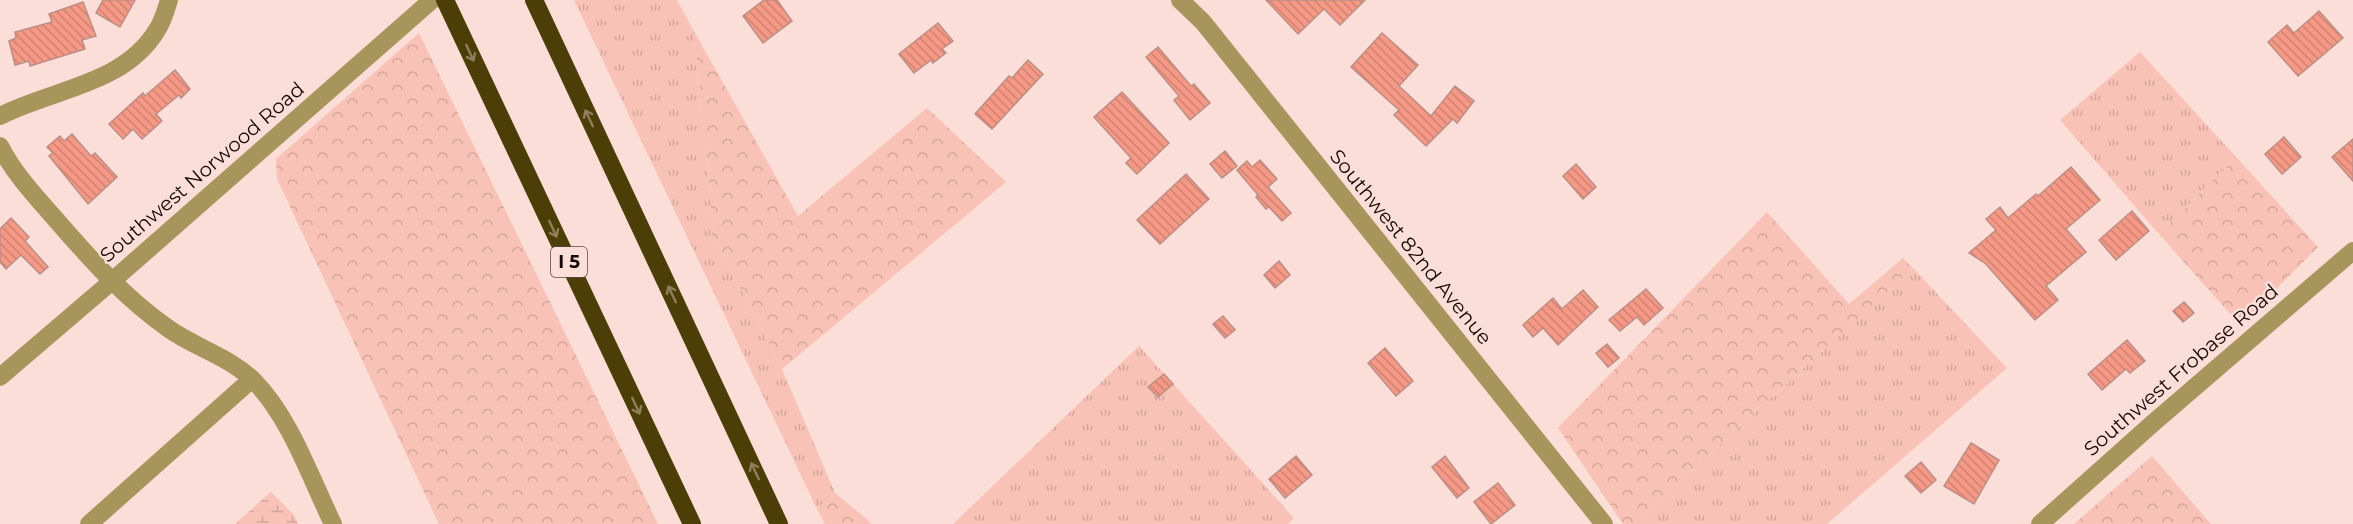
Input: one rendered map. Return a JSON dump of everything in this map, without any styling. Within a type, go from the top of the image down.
[{"type":"highway","name":"I 5","points":[[445,0],[692,524]]},
{"type":"highway","points":[[534,0],[780,524]]},
{"type":"street","points":[[0,116],[19,106],[113,73],[136,56],[157,30],[170,0]]},
{"type":"street","name":"Southwest Norwood Road","points":[[0,377],[432,0]]},
{"type":"street","name":"Southwest 82nd Avenue","points":[[1180,0],[1203,22],[1604,524]]},
{"type":"street","points":[[0,146],[8,162],[40,202],[111,282],[170,330],[227,360],[252,379],[276,407],[333,524]]},
{"type":"street","name":"Southwest Frobase Road","points":[[2040,524],[2353,251]]},
{"type":"street","points":[[89,524],[252,379]]},
{"type":"green space","points":[[574,0],[677,0],[694,31],[714,237],[782,369],[835,493],[817,509]]},
{"type":"green space","points":[[694,31],[798,216],[927,108],[1006,182],[782,369],[714,237]]},
{"type":"green space","points":[[419,33],[658,524],[439,524],[277,179],[276,159]]},
{"type":"green space","points":[[2140,52],[2236,157],[2159,234],[2060,120]]},
{"type":"green space","points":[[2236,157],[2318,247],[2240,325],[2159,234]]},
{"type":"green space","points":[[1767,212],[1849,304],[1903,258],[1913,268],[1633,524],[1623,524],[1558,428]]},
{"type":"green space","points":[[1913,268],[2007,368],[1827,524],[1633,524]]},
{"type":"green space","points":[[1139,346],[1294,518],[1288,524],[953,524]]},
{"type":"green space","points":[[2152,456],[2211,524],[2074,524]]},
{"type":"green space","points":[[271,492],[294,515],[298,524],[235,524]]},
{"type":"green space","points":[[835,493],[871,524],[825,524],[817,509]]},
{"type":"building","points":[[103,0],[135,0],[120,27],[96,13]]},
{"type":"building","points":[[764,0],[777,0],[792,21],[763,43],[743,16]]},
{"type":"building","points":[[1266,0],[1365,0],[1340,25],[1324,9],[1298,34]]},
{"type":"building","points":[[83,2],[96,36],[82,40],[85,49],[30,66],[29,61],[15,65],[9,41],[16,38],[15,32],[52,22],[49,14]]},
{"type":"building","points":[[2319,11],[2343,38],[2298,76],[2268,42],[2287,25],[2294,33]]},
{"type":"building","points":[[938,23],[953,41],[942,49],[946,53],[933,63],[931,60],[914,73],[899,54]]},
{"type":"building","points":[[1382,33],[1418,65],[1399,86],[1431,116],[1455,86],[1474,101],[1457,123],[1453,119],[1426,146],[1394,115],[1399,110],[1351,67]]},
{"type":"building","points":[[1158,47],[1191,86],[1194,84],[1210,103],[1190,120],[1174,100],[1179,96],[1146,57]]},
{"type":"building","points":[[1028,60],[1043,74],[992,129],[975,114],[1009,76],[1012,78]]},
{"type":"building","points":[[175,70],[190,89],[181,98],[179,95],[156,114],[162,121],[142,139],[133,129],[123,139],[109,124],[143,93],[145,96]]},
{"type":"building","points":[[1122,92],[1169,143],[1137,174],[1126,163],[1131,158],[1094,117]]},
{"type":"building","points":[[72,134],[91,156],[95,153],[117,177],[88,204],[49,156],[53,153],[47,147],[60,136],[64,141]]},
{"type":"building","points":[[2284,137],[2301,157],[2282,174],[2265,154]]},
{"type":"building","points":[[2353,139],[2353,181],[2332,157]]},
{"type":"building","points":[[1225,151],[1237,166],[1222,178],[1210,164]]},
{"type":"building","points":[[1260,160],[1277,179],[1268,187],[1291,213],[1282,221],[1269,207],[1266,209],[1256,197],[1258,195],[1237,170],[1247,161],[1252,167]]},
{"type":"building","points":[[1576,164],[1596,187],[1583,199],[1563,176]]},
{"type":"building","points":[[2071,167],[2100,200],[2066,229],[2086,252],[2046,286],[2058,300],[2035,320],[1985,263],[1969,253],[1996,230],[1986,219],[2000,207],[2008,218]]},
{"type":"building","points":[[1186,174],[1209,199],[1160,244],[1137,220]]},
{"type":"building","points":[[2132,211],[2149,231],[2116,260],[2099,240]]},
{"type":"building","points":[[11,218],[29,237],[25,241],[48,267],[40,274],[21,255],[6,269],[0,262],[0,229]]},
{"type":"building","points":[[1279,261],[1290,275],[1275,288],[1264,275]]},
{"type":"building","points":[[1646,289],[1663,308],[1644,325],[1637,317],[1620,331],[1609,320]]},
{"type":"building","points":[[1583,290],[1598,307],[1558,345],[1543,328],[1533,337],[1523,325],[1553,298],[1562,309]]},
{"type":"building","points":[[2184,302],[2194,313],[2183,322],[2173,311]]},
{"type":"building","points":[[1223,316],[1235,330],[1225,338],[1213,324]]},
{"type":"building","points":[[2127,340],[2145,361],[2130,373],[2126,369],[2102,390],[2088,374]]},
{"type":"building","points":[[1607,344],[1619,358],[1608,367],[1596,353]]},
{"type":"building","points":[[1385,348],[1413,381],[1396,396],[1368,363]]},
{"type":"building","points":[[1164,374],[1173,384],[1158,397],[1148,387]]},
{"type":"building","points":[[1971,443],[1999,460],[1974,504],[1944,486]]},
{"type":"building","points":[[1296,456],[1312,475],[1285,498],[1269,479]]},
{"type":"building","points":[[1445,456],[1469,488],[1457,498],[1432,467]]},
{"type":"building","points":[[1921,462],[1936,480],[1921,493],[1905,476]]},
{"type":"building","points":[[1498,483],[1515,505],[1491,524],[1474,502]]}]
